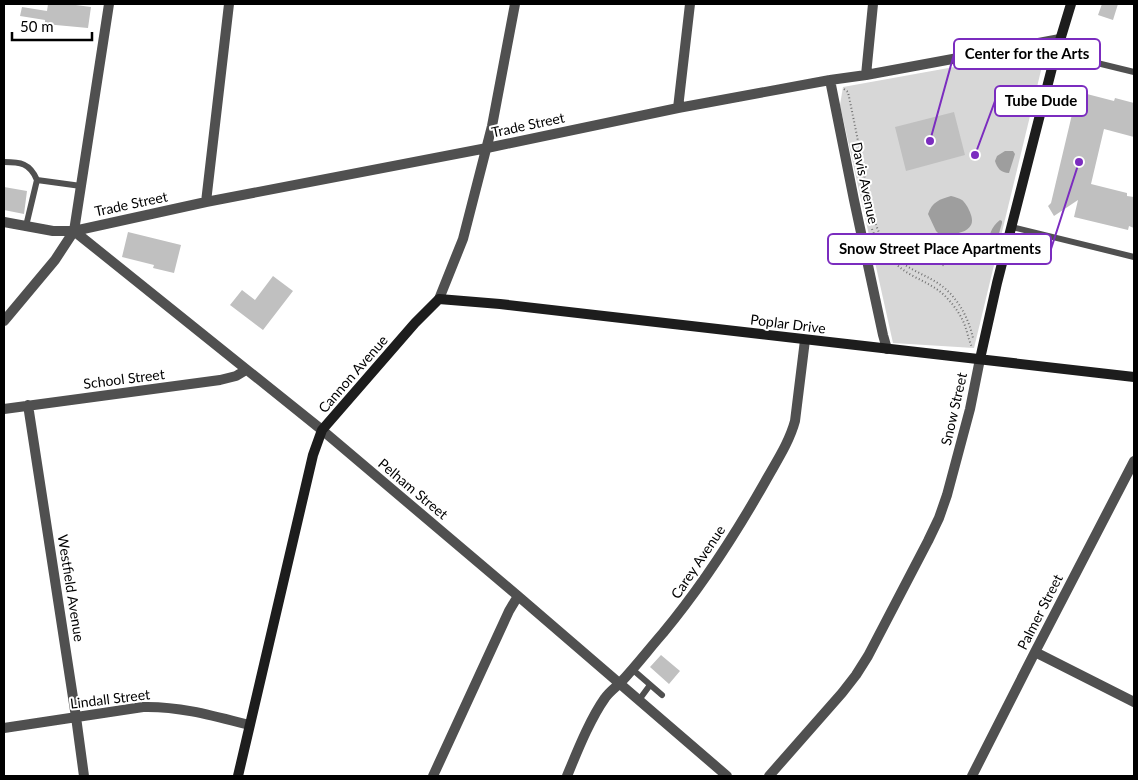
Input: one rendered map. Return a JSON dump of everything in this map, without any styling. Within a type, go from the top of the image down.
[{"type":"street","points":[[4,321],[55,260],[74,231],[109,4]]},
{"type":"street","points":[[206,202],[228,4]]},
{"type":"street","name":"Cannon Avenue","points":[[238,776],[313,455],[322,430],[415,323],[439,299],[463,239],[487,148],[515,4]]},
{"type":"street","points":[[678,108],[690,4]]},
{"type":"street","points":[[866,75],[873,4]]},
{"type":"street","name":"Snow Street","points":[[769,776],[856,675],[868,656],[939,518],[970,409],[1012,227],[1056,54],[1071,4]]},
{"type":"street","name":"Trade Street","points":[[4,222],[53,231],[74,231],[206,202],[487,148],[678,108],[1060,40]]},
{"type":"street","name":"Davis Avenue","points":[[830,80],[856,210],[887,349]]},
{"type":"street","name":"Pelham Street","points":[[74,231],[322,430],[727,776]]},
{"type":"street","name":"Poplar Drive","points":[[439,299],[500,304],[1134,377]]},
{"type":"street","name":"Carey Avenue","points":[[567,776],[601,704],[610,691],[619,684],[681,611],[708,575],[787,442],[795,421],[805,340]]},
{"type":"street","name":"School Street","points":[[4,409],[220,380],[236,376],[246,370]]},
{"type":"street","name":"Westfield Avenue","points":[[28,405],[84,776]]},
{"type":"street","name":"Palmer Street","points":[[972,776],[1134,460]]},
{"type":"street","points":[[433,776],[509,611],[518,596]]},
{"type":"street","points":[[1035,652],[1134,702]]},
{"type":"street","name":"Lindall Street","points":[[4,728],[143,707],[175,708],[249,725]]},
{"type":"lane","points":[[1056,54],[1134,72]]},
{"type":"lane","points":[[4,162],[21,162],[34,173],[37,180],[26,226]]},
{"type":"lane","points":[[37,180],[81,186]]},
{"type":"lane","points":[[1012,227],[1134,256]]},
{"type":"lane","points":[[632,669],[662,695]]},
{"type":"lane","points":[[639,700],[650,685]]},
{"type":"path","points":[[844,94],[844,90],[848,92],[871,208],[879,235],[890,252],[899,261],[937,282],[962,308],[970,326],[974,349],[971,346],[963,321],[944,295],[934,287],[906,272],[884,253],[870,225]]},
{"type":"path","points":[[856,156],[861,155]]},
{"type":"path","points":[[863,190],[867,189]]},
{"type":"path","points":[[866,209],[871,208]]},
{"type":"path","points":[[875,237],[879,235]]},
{"type":"path","points":[[952,239],[959,249]]},
{"type":"path","points":[[934,261],[945,266]]},
{"type":"path","points":[[906,272],[907,267]]},
{"type":"path","points":[[916,277],[918,273]]},
{"type":"path","points":[[926,283],[929,278]]},
{"type":"shaded area","points":[[1032,53],[1044,58],[974,348],[893,343],[840,105],[843,87]]},
{"type":"shaded area","points":[[1005,151],[1013,151],[1015,154],[1009,173],[1000,170],[995,161],[997,156]]},
{"type":"shaded area","points":[[951,196],[964,202],[970,212],[971,225],[961,232],[951,234],[938,233],[928,214],[937,202]]},
{"type":"shaded area","points":[[1000,220],[1002,223],[994,249],[991,248],[990,236],[992,229]]},
{"type":"building","points":[[48,4],[91,7],[88,28],[45,24],[45,20],[20,16],[22,7],[47,11]]},
{"type":"building","points":[[1102,4],[1118,4],[1113,20],[1098,15]]},
{"type":"building","points":[[1083,93],[1114,101],[1115,98],[1134,103],[1134,137],[1104,129],[1091,184],[1127,193],[1127,196],[1134,197],[1134,228],[1129,226],[1128,230],[1074,217],[1078,200],[1054,216],[1048,206],[1051,203],[1074,106],[1080,107]]},
{"type":"building","points":[[954,112],[965,155],[906,171],[895,127]]},
{"type":"building","points":[[4,187],[27,191],[24,214],[4,210]]},
{"type":"building","points":[[128,232],[181,245],[174,273],[153,268],[154,265],[122,257]]},
{"type":"building","points":[[273,276],[293,291],[263,330],[230,305],[242,290],[255,300]]},
{"type":"building","points":[[661,655],[680,671],[669,684],[650,667]]},
{"type":"place","name":"Center for the Arts","points":[[930,141]]},
{"type":"place","name":"Tube Dude","points":[[975,155]]},
{"type":"place","name":"Snow Street Place Apartments","points":[[1079,162]]}]
